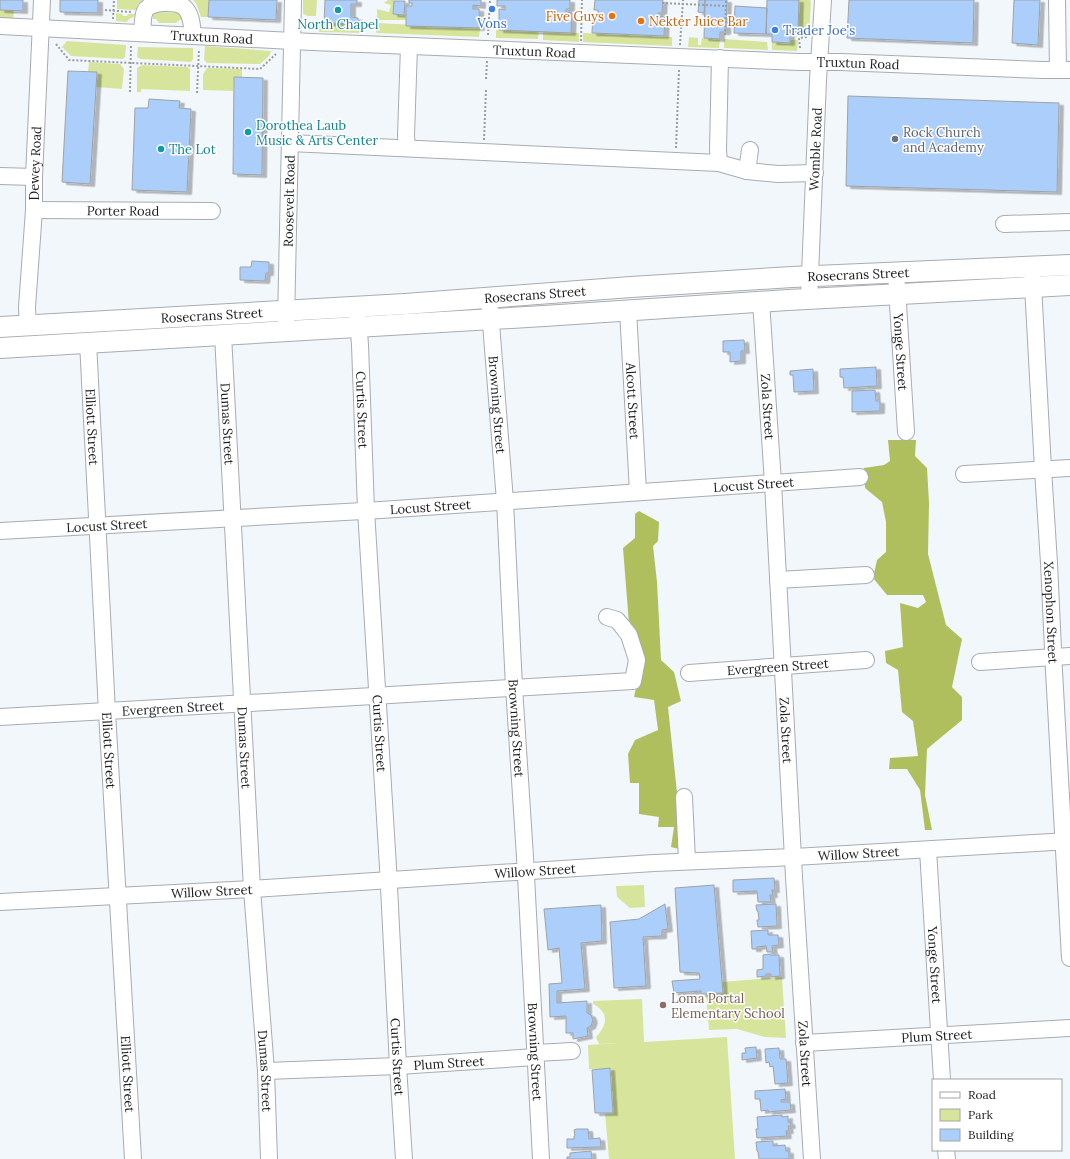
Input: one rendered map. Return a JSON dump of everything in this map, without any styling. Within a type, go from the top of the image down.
[{"type":"main road","name":"Rosecrans Street","points":[[0,327],[357,307],[631,287],[810,276],[1070,266]]},
{"type":"main road","name":"Rosecrans Street","points":[[0,348],[810,299],[1070,285]]},
{"type":"street","name":"Dewey Road","points":[[28,326],[27,307],[34,210],[34,177],[42,0]]},
{"type":"street","name":"Roosevelt Road","points":[[286,330],[293,0]]},
{"type":"street","name":"Womble Road","points":[[810,299],[818,80],[823,0]]},
{"type":"street","points":[[1057,0],[1064,70]]},
{"type":"street","points":[[142,33],[145,12],[149,6],[157,3],[179,4],[185,8],[190,17],[196,41]]},
{"type":"street","name":"Truxtun Road","points":[[0,26],[142,33],[196,41],[293,40],[820,62],[1064,70]]},
{"type":"street","points":[[407,148],[406,136],[410,46]]},
{"type":"street","points":[[719,163],[720,58]]},
{"type":"street","points":[[290,142],[719,163],[747,170],[778,174],[815,173]]},
{"type":"street","points":[[747,170],[750,150]]},
{"type":"street","points":[[0,176],[34,177]]},
{"type":"street","name":"Porter Road","points":[[34,210],[212,211]]},
{"type":"street","points":[[1004,224],[1070,222]]},
{"type":"street","name":"Xenophon Street","points":[[1032,267],[1050,570],[1053,658],[1067,841],[1070,958]]},
{"type":"street","name":"Yonge Street","points":[[896,272],[906,432]]},
{"type":"street","name":"Browning Street","points":[[489,298],[505,501],[541,1159]]},
{"type":"street","name":"Zola Street","points":[[761,302],[812,1159]]},
{"type":"street","name":"Curtis Street","points":[[357,307],[376,695],[404,1159]]},
{"type":"street","name":"Alcott Street","points":[[628,310],[638,492]]},
{"type":"street","name":"Dumas Street","points":[[223,335],[252,889],[266,1072],[269,1159]]},
{"type":"street","name":"Elliott Street","points":[[88,342],[107,712],[133,1159]]},
{"type":"street","points":[[964,474],[1070,468]]},
{"type":"street","name":"Locust Street","points":[[0,531],[366,510],[860,477]]},
{"type":"street","points":[[778,580],[866,575]]},
{"type":"street","name":"Evergreen Street","points":[[0,717],[633,681],[637,660],[629,635],[617,620],[607,617]]},
{"type":"street","points":[[980,662],[1070,656]]},
{"type":"street","name":"Evergreen Street","points":[[689,673],[866,660]]},
{"type":"street","points":[[684,797],[688,861]]},
{"type":"street","name":"Willow Street","points":[[0,902],[252,889],[688,861],[928,850],[1067,841]]},
{"type":"street","name":"Yonge Street","points":[[928,850],[942,1079]]},
{"type":"street","name":"Plum Street","points":[[804,1043],[1070,1028]]},
{"type":"street","name":"Plum Street","points":[[266,1072],[398,1066],[572,1051]]},
{"type":"path","points":[[113,22],[114,0]]},
{"type":"path","points":[[488,39],[490,0]]},
{"type":"path","points":[[581,41],[582,0]]},
{"type":"path","points":[[680,46],[683,0]]},
{"type":"path","points":[[725,36],[726,0]]},
{"type":"path","points":[[662,2],[726,6]]},
{"type":"path","points":[[105,10],[135,13]]},
{"type":"path","points":[[800,48],[799,38],[809,37]]},
{"type":"path","points":[[196,41],[198,66],[197,93]]},
{"type":"path","points":[[56,44],[69,60],[260,69],[276,54]]},
{"type":"path","points":[[130,92],[131,45]]},
{"type":"path","points":[[486,78],[487,64]]},
{"type":"path","points":[[676,149],[680,70]]},
{"type":"path","points":[[484,143],[486,90]]},
{"type":"green space","points":[[117,0],[142,0],[136,10],[117,9]]},
{"type":"green space","points":[[193,0],[209,0],[208,17],[201,17],[196,3]]},
{"type":"green space","points":[[303,0],[317,0],[316,16],[308,16],[303,14]]},
{"type":"green space","points":[[388,0],[394,0],[393,14],[406,15],[406,20],[377,20],[377,9],[389,12],[391,5],[384,3]]},
{"type":"green space","points":[[799,0],[810,0],[811,2],[809,34],[807,37],[790,36],[790,29],[798,29]]},
{"type":"green space","points":[[0,10],[14,10],[13,20],[0,19]]},
{"type":"green space","points":[[156,12],[179,13],[183,17],[183,20],[176,23],[159,23],[156,19],[153,19],[153,15]]},
{"type":"green space","points":[[116,13],[122,14],[123,16],[135,14],[134,17],[129,19],[127,22],[116,21]]},
{"type":"green space","points":[[320,21],[324,23],[357,24],[358,22],[362,23],[362,30],[360,33],[319,32]]},
{"type":"green space","points":[[376,23],[480,28],[479,37],[377,33]]},
{"type":"green space","points":[[496,30],[539,31],[538,39],[496,38]]},
{"type":"green space","points":[[543,32],[579,33],[579,42],[543,40]]},
{"type":"green space","points":[[583,33],[672,37],[672,46],[583,42]]},
{"type":"green space","points":[[689,37],[698,38],[698,45],[701,45],[702,38],[720,39],[719,48],[688,47]]},
{"type":"green space","points":[[724,39],[767,42],[768,50],[724,48]]},
{"type":"green space","points":[[790,40],[798,40],[797,51],[772,50],[772,42],[789,43]]},
{"type":"green space","points":[[67,41],[126,45],[125,57],[123,59],[71,56],[62,47]]},
{"type":"green space","points":[[205,46],[271,51],[269,56],[260,64],[207,63],[204,60]]},
{"type":"green space","points":[[138,47],[193,48],[193,59],[191,62],[141,59],[137,57]]},
{"type":"green space","points":[[89,62],[120,64],[124,69],[122,89],[96,87],[97,72],[88,72]]},
{"type":"green space","points":[[142,65],[188,67],[190,70],[190,91],[141,89],[141,92],[137,92],[137,68]]},
{"type":"green space","points":[[207,68],[242,69],[242,77],[234,77],[233,91],[203,90],[203,74]]},
{"type":"green space","points":[[888,440],[916,440],[915,456],[927,468],[929,503],[928,554],[946,625],[962,639],[952,687],[962,697],[962,720],[927,749],[925,795],[932,830],[925,830],[920,790],[907,769],[889,769],[890,758],[918,756],[913,721],[902,712],[898,670],[886,663],[885,651],[903,647],[900,603],[918,608],[926,602],[923,595],[887,595],[873,578],[877,560],[886,552],[886,522],[882,502],[865,488],[864,468],[884,465],[890,461]]},
{"type":"green space","points":[[639,511],[659,522],[658,541],[653,546],[657,582],[661,660],[674,672],[681,701],[668,707],[683,850],[671,847],[674,827],[658,827],[659,817],[639,814],[639,783],[630,783],[628,754],[635,740],[658,730],[654,700],[634,697],[641,665],[629,624],[623,548],[635,538],[635,514]]},
{"type":"green space","points":[[644,885],[645,907],[630,908],[617,897],[616,886]]},
{"type":"green space","points":[[782,977],[786,1038],[765,1037],[737,1029],[709,1030],[706,994],[723,993],[722,982]]},
{"type":"green space","points":[[642,999],[644,1042],[727,1037],[735,1159],[609,1159],[605,1113],[613,1112],[611,1069],[589,1069],[588,1045],[618,1043],[599,1044],[596,1037],[603,1028],[605,1019],[602,1011],[593,1004],[593,1001]]},
{"type":"building","points":[[0,0],[23,0],[23,11],[0,10]]},
{"type":"building","points":[[60,0],[98,0],[98,13],[60,12]]},
{"type":"building","points":[[209,0],[277,0],[276,20],[208,17]]},
{"type":"building","name":"North Chapel","points":[[325,0],[357,0],[357,4],[351,4],[351,17],[358,18],[358,24],[324,23]]},
{"type":"building","points":[[409,0],[481,0],[481,6],[473,5],[473,9],[479,9],[480,28],[406,26],[406,6],[412,6],[412,3],[409,3]]},
{"type":"building","points":[[497,0],[570,0],[570,9],[566,9],[566,12],[572,13],[571,33],[499,30],[499,9],[505,10],[505,6],[497,6]]},
{"type":"building","points":[[595,0],[663,0],[662,13],[658,13],[658,16],[665,17],[664,36],[592,33],[593,14],[598,14],[598,10],[594,10]]},
{"type":"building","points":[[699,0],[705,0],[704,13],[698,12]]},
{"type":"building","points":[[705,0],[727,0],[726,32],[720,32],[720,39],[704,38]]},
{"type":"building","points":[[767,0],[799,0],[798,29],[790,29],[790,43],[772,42],[772,34],[766,34]]},
{"type":"building","points":[[849,0],[974,0],[973,43],[847,38]]},
{"type":"building","points":[[1014,0],[1040,0],[1038,45],[1012,43]]},
{"type":"building","points":[[394,1],[405,1],[404,15],[393,14]]},
{"type":"building","points":[[735,6],[767,8],[766,34],[734,33]]},
{"type":"building","points":[[68,71],[97,72],[90,184],[62,182]]},
{"type":"building","name":"Dorothea Laub Music & Arts Center","points":[[234,77],[263,78],[262,175],[233,174]]},
{"type":"building","points":[[848,96],[1059,103],[1057,192],[846,186]]},
{"type":"building","name":"The Lot","points":[[149,99],[180,101],[179,108],[191,109],[187,192],[132,190],[135,108],[148,108]]},
{"type":"building","points":[[252,261],[269,262],[269,273],[266,273],[265,281],[240,280],[240,267],[251,267]]},
{"type":"building","points":[[744,340],[745,351],[741,351],[741,361],[730,362],[730,352],[723,352],[723,341]]},
{"type":"building","points":[[876,367],[877,386],[844,388],[843,377],[840,377],[840,369]]},
{"type":"building","points":[[813,369],[814,391],[794,392],[793,375],[790,375],[790,371]]},
{"type":"building","points":[[875,390],[876,401],[880,401],[880,411],[852,412],[852,391]]},
{"type":"building","points":[[774,878],[775,890],[772,890],[773,895],[770,895],[771,902],[758,902],[757,891],[733,892],[733,880]]},
{"type":"building","points":[[714,885],[723,993],[701,994],[701,991],[674,993],[672,981],[700,979],[699,973],[680,972],[675,888]]},
{"type":"building","points":[[665,904],[668,929],[662,930],[662,936],[643,937],[646,986],[614,988],[610,922],[639,919]]},
{"type":"building","points":[[776,904],[777,926],[758,927],[757,920],[759,920],[756,905]]},
{"type":"building","points":[[601,905],[602,941],[581,943],[585,989],[557,991],[557,1003],[587,1001],[587,1013],[591,1015],[593,1020],[591,1026],[587,1028],[588,1036],[573,1039],[573,1033],[566,1033],[566,1016],[550,1017],[549,984],[562,983],[559,948],[548,950],[544,909]]},
{"type":"building","points":[[768,930],[768,935],[778,935],[779,945],[772,946],[773,952],[767,952],[766,946],[752,949],[751,931]]},
{"type":"building","points":[[763,955],[779,955],[780,976],[771,977],[771,974],[766,974],[766,976],[757,977],[757,970],[763,969]]},
{"type":"building","points":[[756,1047],[757,1058],[742,1060],[742,1053],[746,1053],[745,1048]]},
{"type":"building","points":[[779,1048],[780,1059],[786,1059],[788,1083],[775,1084],[773,1066],[770,1067],[769,1062],[766,1063],[765,1049]]},
{"type":"building","points":[[610,1068],[613,1113],[595,1113],[592,1070]]},
{"type":"building","points":[[785,1089],[786,1099],[781,1100],[781,1102],[790,1102],[791,1110],[768,1112],[768,1110],[761,1111],[760,1099],[755,1099],[755,1091]]},
{"type":"building","points":[[782,1115],[782,1117],[788,1116],[788,1122],[790,1122],[791,1126],[788,1126],[789,1131],[786,1131],[787,1136],[757,1138],[757,1117]]},
{"type":"building","points":[[588,1129],[589,1139],[600,1138],[601,1147],[567,1148],[567,1139],[574,1139],[574,1130]]},
{"type":"building","points":[[773,1141],[773,1146],[785,1145],[786,1151],[789,1151],[789,1159],[759,1159],[756,1142]]},
{"type":"building","points":[[591,1151],[592,1159],[567,1159],[567,1157],[570,1157],[570,1153]]},
{"type":"place","name":"Vons","points":[[492,9]]},
{"type":"place","name":"North Chapel","points":[[338,10]]},
{"type":"place","name":"Five Guys","points":[[612,16]]},
{"type":"place","name":"Nekter Juice Bar","points":[[641,21]]},
{"type":"place","name":"Trader Joe's","points":[[775,30]]},
{"type":"place","name":"Dorothea Laub Music & Arts Center","points":[[248,132]]},
{"type":"place","name":"Rock Church and Academy","points":[[895,139]]},
{"type":"place","name":"The Lot","points":[[161,149]]},
{"type":"place","name":"Loma Portal Elementary School","points":[[663,1005]]}]
